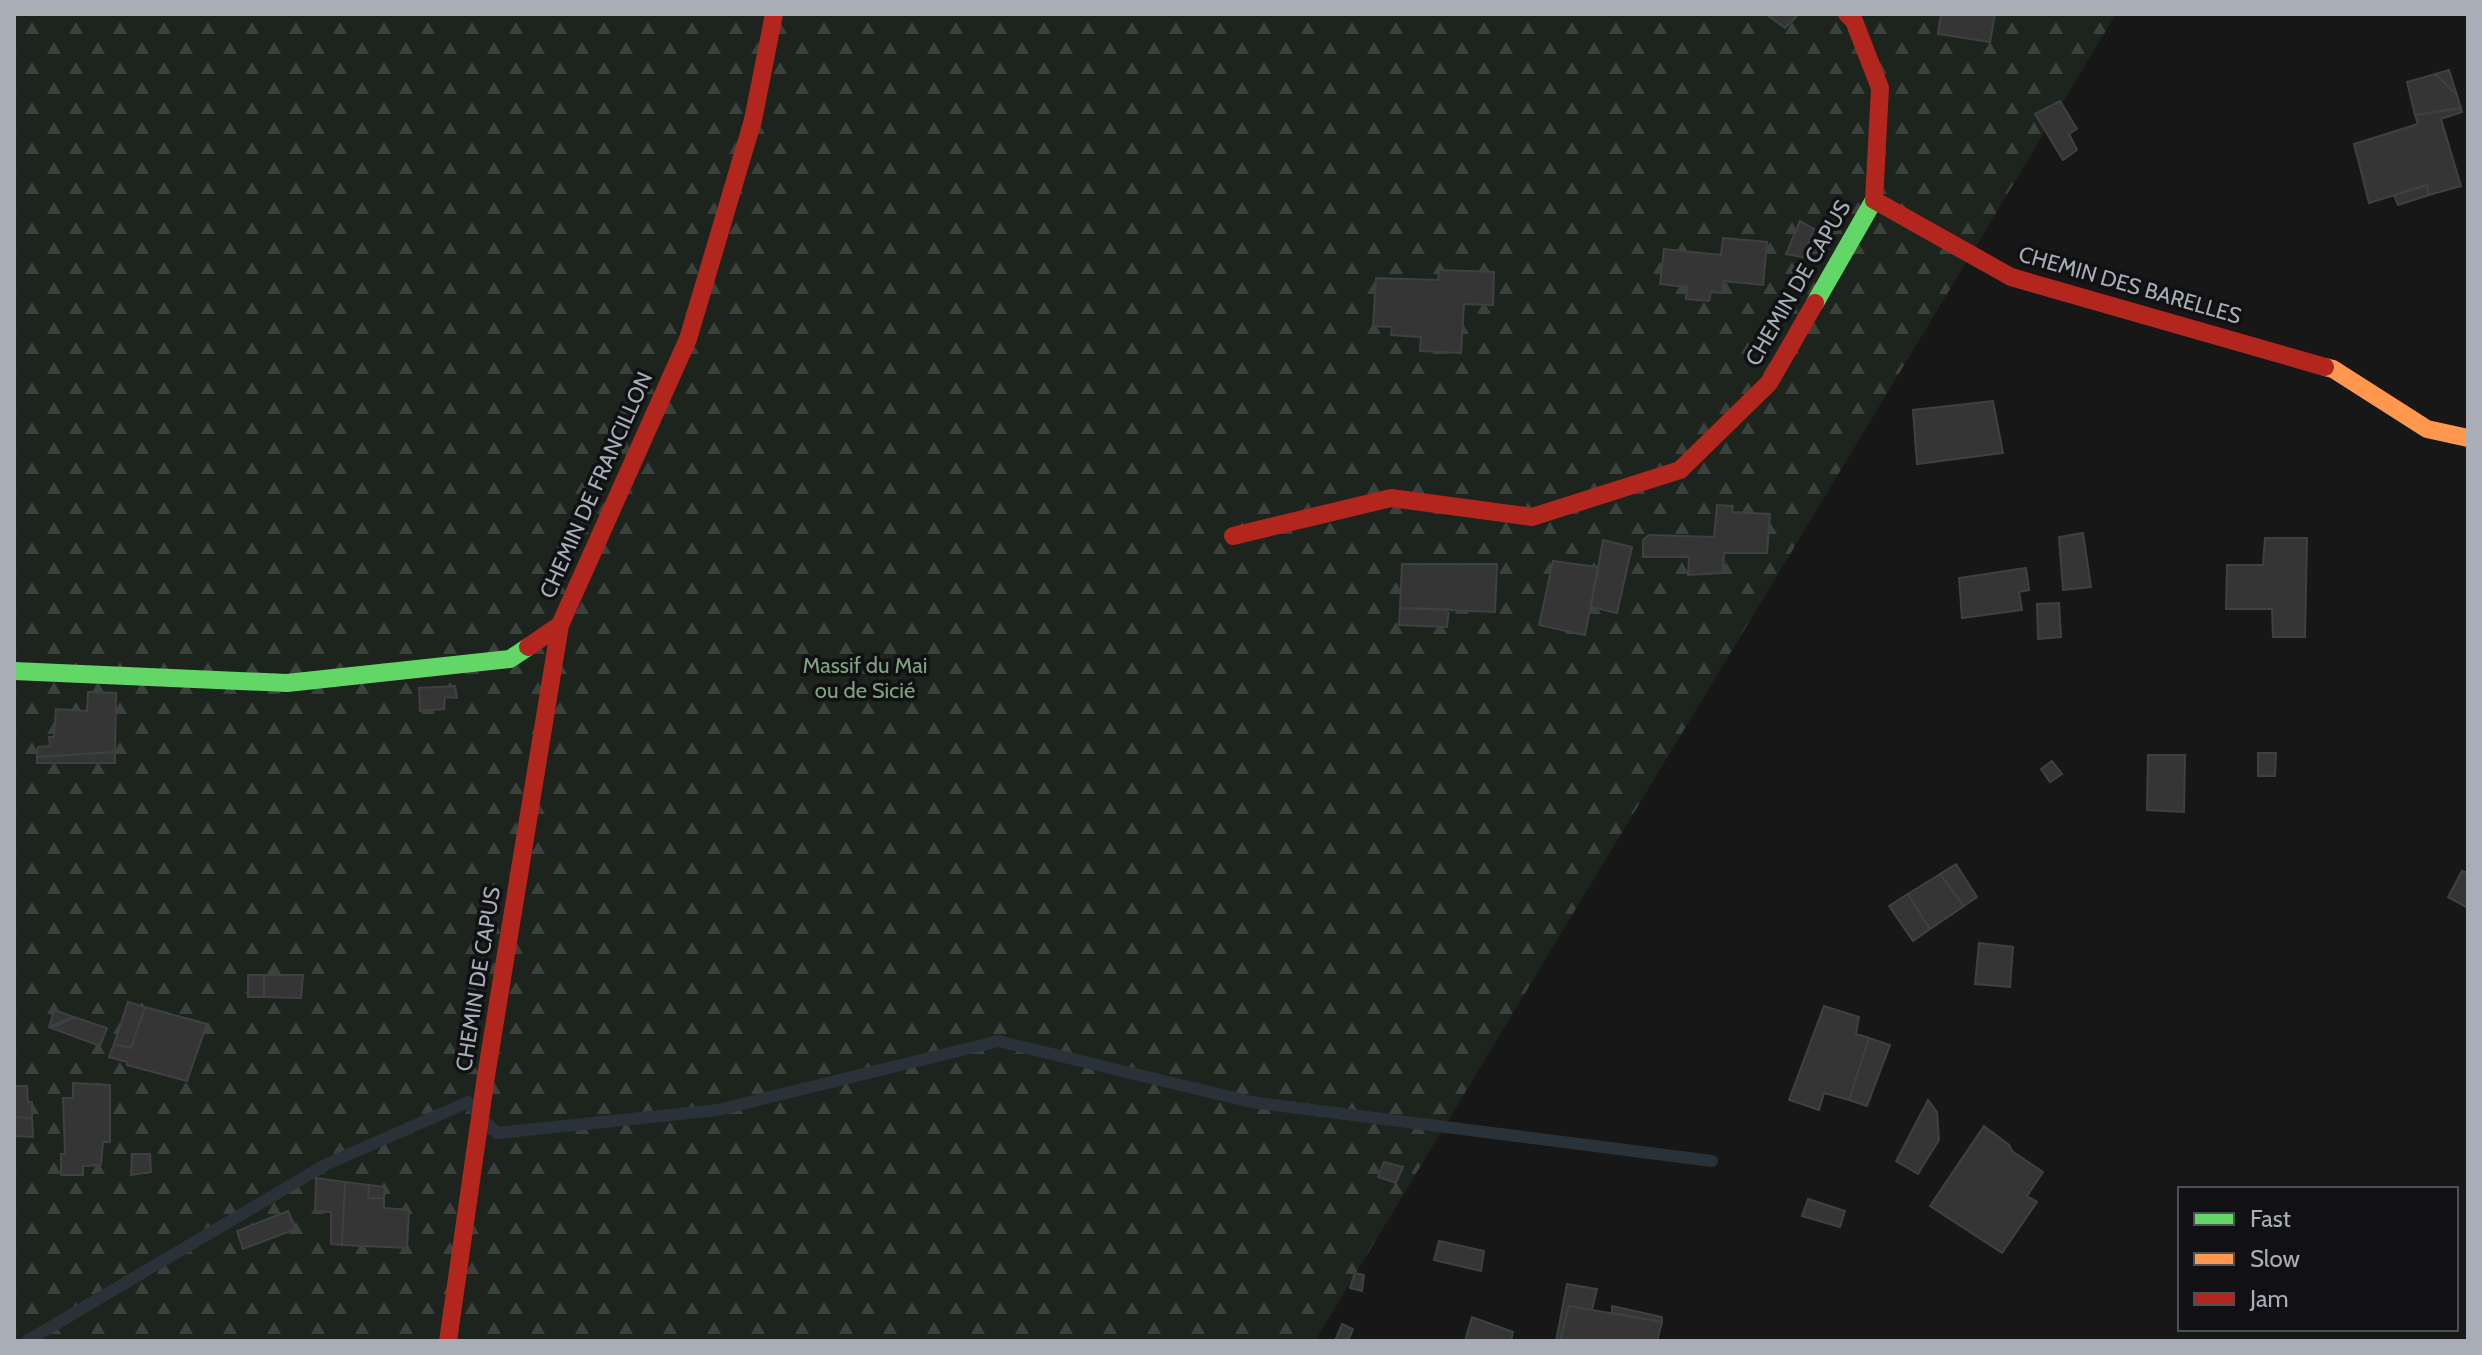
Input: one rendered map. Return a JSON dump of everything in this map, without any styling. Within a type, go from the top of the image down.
[{"type":"street","name":"CHEMIN DE FRANCILLON","points":[[14,671],[287,683],[510,659],[560,625],[688,339],[753,120],[774,14]]},
{"type":"street","points":[[1847,14],[1854,21],[1880,88],[1874,200]]},
{"type":"street","name":"CHEMIN DE CAPUS","points":[[1233,536],[1391,498],[1532,517],[1680,470],[1769,383],[1874,200]]},
{"type":"street","name":"CHEMIN DES BARELLES","points":[[1874,200],[2011,277],[2333,369],[2427,429],[2468,438]]},
{"type":"street","name":"CHEMIN DE CAPUS","points":[[448,1341],[486,1076],[560,625]]},
{"type":"green space","name":"Massif du Mai ou de Sicié","points":[[14,14],[2116,14],[1315,1341],[14,1341]]},
{"type":"building","points":[[1766,14],[1795,14],[1797,16],[1785,28]]},
{"type":"building","points":[[1941,14],[1995,14],[1990,42],[1938,34]]},
{"type":"building","points":[[2449,70],[2457,95],[2435,74]]},
{"type":"building","points":[[2435,74],[2457,95],[2461,108],[2415,115],[2407,82]]},
{"type":"building","points":[[2060,101],[2077,129],[2069,134],[2077,150],[2063,160],[2035,114]]},
{"type":"building","points":[[2461,108],[2462,112],[2441,119],[2461,186],[2429,195],[2427,185],[2369,203],[2354,144],[2418,124],[2415,115]]},
{"type":"building","points":[[2427,185],[2429,195],[2398,205],[2394,195]]},
{"type":"building","points":[[1800,221],[1814,229],[1803,257],[1786,254]]},
{"type":"building","points":[[1723,238],[1767,242],[1763,285],[1724,281],[1722,293],[1711,292],[1709,301],[1686,299],[1687,287],[1660,284],[1664,249],[1721,255]]},
{"type":"building","points":[[1439,270],[1494,272],[1493,305],[1464,304],[1461,353],[1420,351],[1421,337],[1391,335],[1392,327],[1373,326],[1376,278],[1438,280]]},
{"type":"building","points":[[1993,401],[2003,453],[1917,464],[1913,410]]},
{"type":"building","points":[[1717,505],[1733,506],[1732,512],[1770,514],[1767,553],[1724,553],[1723,573],[1688,575],[1689,557],[1643,557],[1643,540],[1649,535],[1714,537]]},
{"type":"building","points":[[2083,533],[2091,587],[2063,590],[2059,537]]},
{"type":"building","points":[[2265,538],[2307,538],[2305,637],[2273,637],[2272,609],[2226,609],[2227,565],[2263,565]]},
{"type":"building","points":[[1603,540],[1632,547],[1617,613],[1591,607]]},
{"type":"building","points":[[1553,561],[1598,567],[1585,635],[1539,625]]},
{"type":"building","points":[[1402,564],[1497,564],[1495,612],[1400,608]]},
{"type":"building","points":[[2026,568],[2029,590],[2019,592],[2022,610],[1962,618],[1959,578]]},
{"type":"building","points":[[2059,603],[2061,637],[2038,639],[2037,604]]},
{"type":"building","points":[[1400,608],[1449,609],[1447,627],[1399,625]]},
{"type":"building","points":[[455,686],[457,698],[445,697],[444,709],[420,711],[419,688]]},
{"type":"building","points":[[88,692],[116,693],[115,752],[37,757],[38,747],[50,746],[49,737],[54,737],[56,709],[87,711]]},
{"type":"building","points":[[115,752],[115,763],[37,763],[37,757]]},
{"type":"building","points":[[2258,753],[2276,753],[2275,776],[2258,776]]},
{"type":"building","points":[[2148,755],[2185,755],[2184,812],[2147,810]]},
{"type":"building","points":[[2052,761],[2062,774],[2050,782],[2041,769]]},
{"type":"building","points":[[1956,864],[1977,897],[1964,906],[1940,874]]},
{"type":"building","points":[[2462,871],[2468,873],[2468,908],[2448,897]]},
{"type":"building","points":[[1940,874],[1964,906],[1930,929],[1908,894]]},
{"type":"building","points":[[1908,894],[1930,929],[1913,941],[1889,906]]},
{"type":"building","points":[[1979,943],[2013,947],[2010,987],[1975,984]]},
{"type":"building","points":[[248,975],[264,975],[264,997],[248,997]]},
{"type":"building","points":[[264,975],[303,975],[301,998],[264,997]]},
{"type":"building","points":[[128,1002],[145,1007],[131,1048],[114,1044]]},
{"type":"building","points":[[1824,1006],[1859,1017],[1856,1034],[1869,1038],[1849,1100],[1824,1093],[1819,1110],[1789,1100]]},
{"type":"building","points":[[145,1007],[207,1024],[187,1081],[109,1057],[114,1044],[131,1048]]},
{"type":"building","points":[[54,1010],[74,1017],[49,1027]]},
{"type":"building","points":[[74,1017],[107,1028],[100,1046],[51,1028]]},
{"type":"building","points":[[1869,1038],[1890,1045],[1867,1106],[1849,1100]]},
{"type":"building","points":[[73,1083],[110,1085],[110,1142],[103,1142],[101,1165],[83,1166],[83,1175],[61,1175],[61,1154],[65,1154],[63,1098],[73,1098]]},
{"type":"building","points":[[14,1086],[27,1086],[28,1102],[32,1102],[32,1118],[14,1117]]},
{"type":"building","points":[[1928,1100],[1937,1112],[1939,1140],[1918,1174],[1896,1161]]},
{"type":"building","points":[[14,1117],[32,1118],[33,1137],[14,1136]]},
{"type":"building","points":[[1984,1126],[2009,1145],[2012,1151],[2043,1172],[2027,1196],[2037,1202],[2002,1253],[1930,1206]]},
{"type":"building","points":[[132,1154],[150,1154],[151,1172],[131,1175]]},
{"type":"building","points":[[1384,1162],[1403,1167],[1396,1183],[1378,1177]]},
{"type":"building","points":[[316,1178],[345,1182],[342,1245],[331,1244],[331,1212],[315,1211]]},
{"type":"building","points":[[345,1182],[369,1185],[368,1198],[384,1198],[384,1208],[409,1210],[407,1248],[342,1245]]},
{"type":"building","points":[[369,1185],[385,1187],[384,1198],[368,1198]]},
{"type":"building","points":[[1808,1199],[1845,1211],[1840,1227],[1802,1216]]},
{"type":"building","points":[[288,1211],[296,1229],[243,1249],[237,1231]]},
{"type":"building","points":[[1439,1241],[1484,1251],[1481,1271],[1434,1260]]},
{"type":"building","points":[[1355,1273],[1364,1275],[1362,1291],[1350,1288]]},
{"type":"building","points":[[1567,1284],[1597,1289],[1592,1310],[1569,1306],[1560,1341],[1556,1341]]},
{"type":"building","points":[[1569,1306],[1662,1322],[1657,1341],[1560,1341]]},
{"type":"building","points":[[1612,1306],[1662,1317],[1662,1322],[1612,1313]]},
{"type":"building","points":[[1472,1317],[1513,1332],[1511,1341],[1465,1341]]},
{"type":"building","points":[[1342,1324],[1353,1329],[1348,1341],[1335,1341]]},
{"type":"waterway","points":[[488,1124],[497,1133],[718,1110],[998,1041],[1251,1102],[1712,1161]]},
{"type":"waterway","points":[[27,1341],[325,1165],[468,1102],[473,1108]]},
{"type":"traffic: fast","points":[[1815,303],[1874,200]]},
{"type":"traffic: fast","points":[[14,671],[287,683],[510,659],[528,647]]},
{"type":"traffic: slow","points":[[2325,367],[2333,369],[2427,429],[2468,438]]},
{"type":"traffic: jam","points":[[528,647],[560,625],[688,339],[753,120],[774,14]]},
{"type":"traffic: jam","points":[[1847,14],[1854,21],[1880,88],[1874,200],[2011,277],[2325,367]]},
{"type":"traffic: jam","points":[[1233,536],[1391,498],[1532,517],[1680,470],[1769,383],[1815,303]]},
{"type":"traffic: jam","points":[[448,1341],[486,1076],[560,625]]}]
